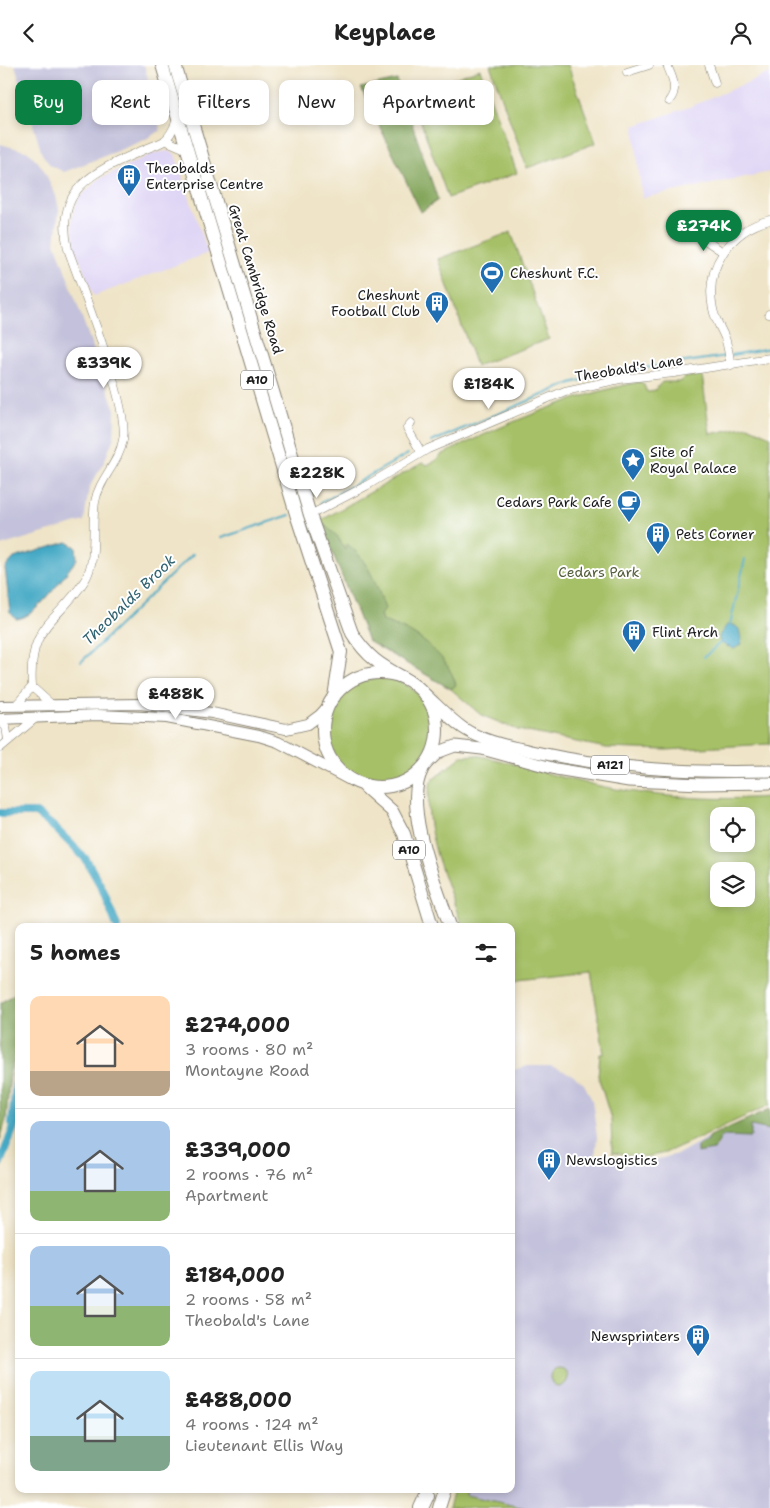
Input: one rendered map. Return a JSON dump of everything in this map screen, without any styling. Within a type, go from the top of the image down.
[{"type":"highway","name":"Great Cambridge Road","points":[[162,65],[297,517],[341,652],[332,701]]},
{"type":"highway","name":"Great Cambridge Road","points":[[175,65],[310,515],[352,633],[362,650],[373,660],[404,678]]},
{"type":"highway","points":[[391,674],[404,678],[426,695],[437,721],[437,738],[425,766],[412,778],[396,785],[364,787],[350,780],[333,761],[327,750],[324,724],[332,701],[344,686],[367,675],[391,674]]},
{"type":"highway","name":"A10","points":[[425,766],[416,786],[419,829],[449,923]]},
{"type":"highway","name":"A10","points":[[364,787],[392,811],[404,834],[431,923]]},
{"type":"highway","points":[[439,1508],[444,1493]]},
{"type":"main road","name":"A121","points":[[426,695],[463,729],[508,746],[547,755],[632,769],[702,773],[770,771]]},
{"type":"main road","points":[[0,706],[140,704],[178,708],[286,729],[308,724],[320,715],[332,701]]},
{"type":"main road","points":[[0,719],[98,715],[167,718],[259,736],[295,749],[350,780]]},
{"type":"main road","name":"A121","points":[[425,766],[440,752],[455,746],[482,749],[556,769],[629,781],[702,784],[770,783]]},
{"type":"street","points":[[628,72],[649,65]]},
{"type":"street","points":[[667,65],[674,87],[673,96],[669,101]]},
{"type":"street","points":[[709,65],[715,83]]},
{"type":"street","points":[[51,704],[32,687],[31,670],[34,646],[44,627],[86,578],[92,553],[96,494],[117,460],[124,439],[122,409],[68,249],[64,221],[67,207],[80,186],[100,169],[165,140],[178,118]]},
{"type":"street","points":[[165,140],[188,150]]},
{"type":"street","points":[[730,358],[715,318],[711,297],[714,274],[723,252],[742,232],[770,220]]},
{"type":"street","points":[[696,234],[723,252]]},
{"type":"street","name":"Theobald's Lane","points":[[310,515],[358,491],[419,449],[565,391],[730,358],[770,358]]},
{"type":"street","points":[[411,423],[407,428],[419,449]]},
{"type":"street","points":[[16,705],[32,687]]},
{"type":"street","points":[[0,748],[38,717]]},
{"type":"street","points":[[0,723],[6,727],[8,740]]},
{"type":"shaded area","points":[[15,65],[144,65],[148,80],[92,80],[92,125],[159,125],[160,131],[142,141],[64,172],[50,165],[42,154],[33,125],[82,125],[82,80],[20,80]]},
{"type":"shaded area","points":[[770,73],[770,172],[642,198],[634,126],[692,106]]},
{"type":"shaded area","points":[[0,144],[29,152],[43,168],[56,196],[59,209],[55,242],[115,410],[114,437],[104,462],[89,488],[84,521],[0,546]]},
{"type":"shaded area","name":"Theobalds Enterprise Centre","points":[[168,151],[175,154],[208,253],[94,296],[75,248],[72,216],[79,198],[99,179],[154,153]]},
{"type":"shaded area","points":[[528,1066],[551,1066],[571,1074],[584,1084],[592,1100],[597,1137],[595,1157],[642,1164],[680,1153],[710,1136],[707,1141],[697,1146],[697,1153],[717,1147],[722,1136],[751,1137],[751,1125],[770,1130],[770,1508],[525,1508],[466,1495],[466,1493],[515,1493],[515,1070]]},
{"type":"green space","points":[[490,65],[568,65],[596,143],[527,168]]},
{"type":"green space","points":[[480,69],[484,80],[450,80]]},
{"type":"green space","points":[[494,108],[517,173],[448,198],[422,125],[494,125]]},
{"type":"green space","points":[[379,125],[412,125],[438,200],[421,212]]},
{"type":"green space","name":"Cheshunt F.C.","points":[[511,232],[549,339],[476,366],[438,259]]},
{"type":"green space","name":"Cedars Park","points":[[702,375],[710,434],[748,426],[770,436],[770,744],[666,750],[606,748],[518,730],[481,715],[451,689],[368,641],[320,521],[422,463],[427,465],[437,460],[441,455],[489,432],[538,412],[588,395],[639,382],[643,383],[647,392],[650,392],[656,389],[662,382],[680,382],[683,378]]},
{"type":"green space","points":[[320,521],[337,536],[345,549],[347,544],[361,557],[366,565],[375,582],[385,609],[380,614],[382,621],[406,630],[428,644],[445,663],[456,685],[451,689],[368,641]]},
{"type":"green space","points":[[380,678],[400,682],[417,694],[429,711],[433,731],[429,751],[417,768],[400,780],[380,784],[360,780],[343,768],[331,751],[327,731],[331,711],[343,694],[360,682]]},
{"type":"green space","points":[[476,755],[580,782],[639,793],[726,799],[770,797],[770,1105],[665,1153],[645,1157],[612,1153],[611,1119],[598,1076],[600,1054],[604,1054],[591,972],[515,981],[515,923],[461,923],[432,836],[429,818],[431,781],[462,756]]},
{"type":"green space","points":[[15,993],[15,1057],[10,1072],[6,1120],[0,1140],[0,1004]]},
{"type":"green space","points":[[770,1109],[770,1130],[751,1126],[751,1137],[722,1136],[714,1150],[697,1153],[697,1146],[707,1141],[710,1136]]},
{"type":"green space","points":[[555,1368],[563,1368],[568,1373],[566,1384],[555,1386],[550,1381],[550,1373]]},
{"type":"green space","points":[[453,1493],[466,1493],[466,1495],[525,1508],[449,1508]]},
{"type":"water","points":[[67,542],[76,547],[77,559],[41,604],[24,617],[16,619],[10,612],[5,568],[14,558]]},
{"type":"water","points":[[727,625],[734,625],[739,629],[742,644],[734,649],[720,643],[719,636]]},
{"type":"waterway","name":"Theobalds Brook","points":[[732,355],[770,348]]},
{"type":"waterway","name":"Theobalds Brook","points":[[665,365],[727,356]]},
{"type":"waterway","name":"Theobalds Brook","points":[[431,442],[571,383],[593,377],[657,366]]},
{"type":"waterway","name":"Theobalds Brook","points":[[321,503],[408,454]]},
{"type":"waterway","name":"Theobalds Brook","points":[[221,538],[290,515]]},
{"type":"waterway","name":"Theobalds Brook","points":[[81,662],[193,554]]},
{"type":"waterway","points":[[730,625],[745,559]]},
{"type":"waterway","points":[[704,657],[720,643]]},
{"type":"waterway","points":[[0,813],[36,813],[55,828],[85,858],[102,888],[116,923]]},
{"type":"waterway","points":[[12,1123],[15,1094]]},
{"type":"waterway","points":[[0,1163],[15,1124]]},
{"type":"place","name":"Theobalds Enterprise Centre","points":[[129,197]]},
{"type":"place","name":"Cheshunt F.C.","points":[[492,294]]},
{"type":"place","name":"Cheshunt Football Club","points":[[437,324]]},
{"type":"place","name":"Site of Royal Palace","points":[[633,481]]},
{"type":"place","name":"Cedars Park Cafe","points":[[629,523]]},
{"type":"place","name":"Pets Corner","points":[[658,555]]},
{"type":"place","name":"Flint Arch","points":[[634,653]]},
{"type":"place","name":"Newslogistics","points":[[549,1181]]},
{"type":"place","name":"Newsprinters","points":[[698,1357]]}]
